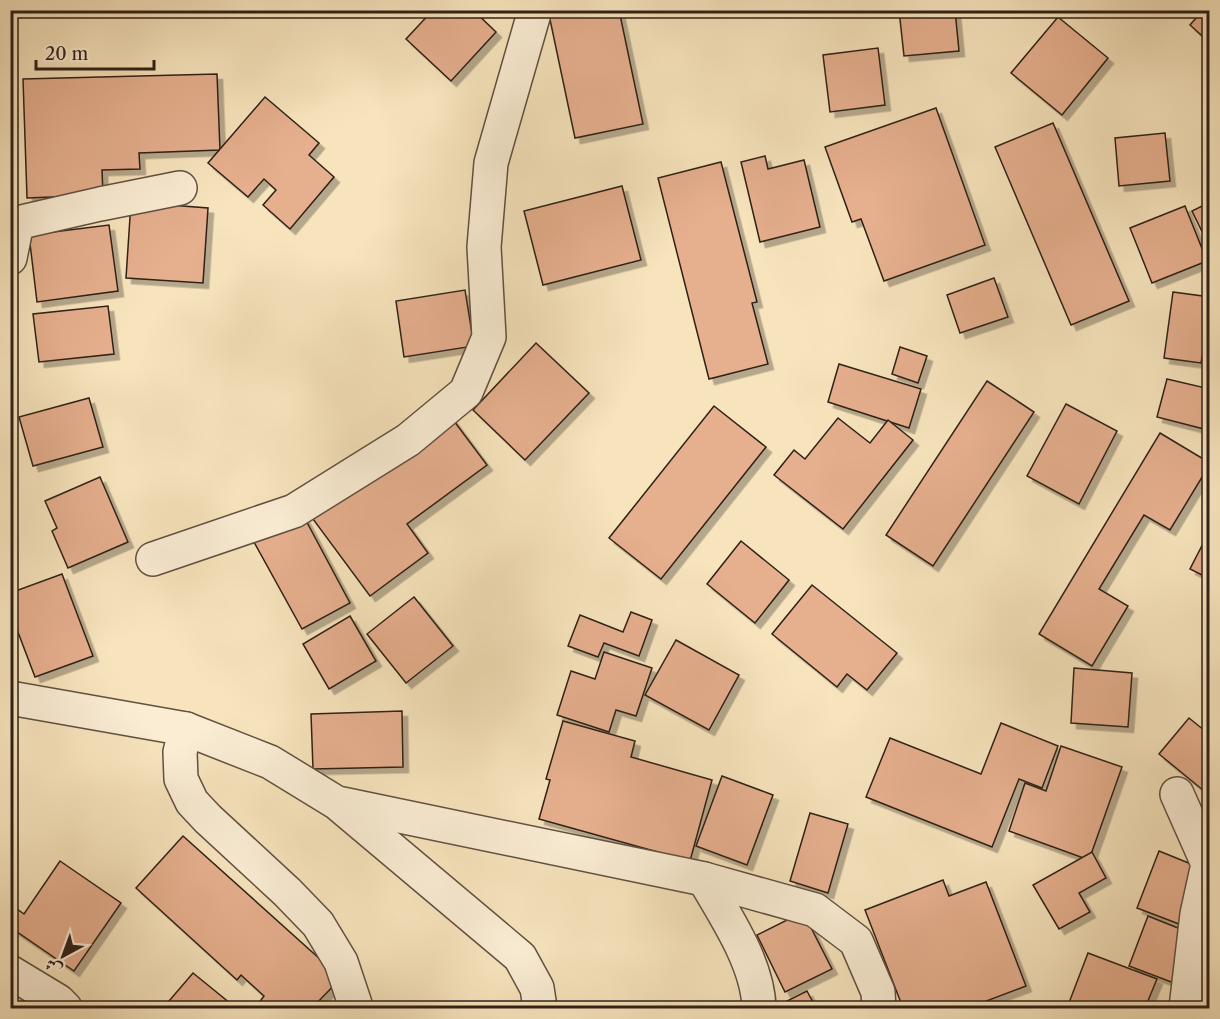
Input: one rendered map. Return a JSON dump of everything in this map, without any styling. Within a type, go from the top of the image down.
[{"type":"street","points":[[153,559],[294,511],[408,440],[466,392],[489,337],[484,247],[491,163],[535,10]]},
{"type":"street","points":[[10,258],[17,223],[180,188]]},
{"type":"street","points":[[10,698],[186,729],[270,762],[337,803],[520,957],[537,988],[540,1008]]},
{"type":"street","points":[[186,729],[180,752],[181,779],[192,802],[318,924],[341,962],[355,1008]]},
{"type":"street","points":[[1177,794],[1208,864],[1197,914],[1186,1008]]},
{"type":"street","points":[[337,803],[704,879],[815,910],[856,941],[878,992],[879,1008]]},
{"type":"street","points":[[704,879],[741,944],[759,993],[759,1008]]},
{"type":"street","points":[[10,972],[65,1008]]},
{"type":"building","points":[[433,10],[473,10],[496,32],[451,81],[406,39]]},
{"type":"building","points":[[548,10],[619,10],[643,124],[575,138]]},
{"type":"building","points":[[899,10],[955,10],[959,51],[904,56]]},
{"type":"building","points":[[1203,10],[1210,10],[1210,43],[1190,25]]},
{"type":"building","points":[[1058,17],[1108,58],[1062,115],[1011,73]]},
{"type":"building","points":[[878,48],[885,105],[830,112],[823,55]]},
{"type":"building","points":[[217,74],[220,150],[139,153],[140,169],[102,170],[103,195],[27,198],[23,79]]},
{"type":"building","points":[[265,97],[319,143],[309,155],[334,177],[290,229],[263,205],[276,190],[264,179],[248,197],[208,163]]},
{"type":"building","points":[[936,108],[985,245],[884,281],[861,219],[852,222],[825,147]]},
{"type":"building","points":[[1053,123],[1129,301],[1071,325],[995,147]]},
{"type":"building","points":[[1165,133],[1170,181],[1119,186],[1115,138]]},
{"type":"building","points":[[765,156],[768,169],[804,160],[820,227],[760,242],[741,162]]},
{"type":"building","points":[[721,162],[757,302],[752,303],[768,364],[709,379],[658,178]]},
{"type":"building","points":[[622,186],[641,260],[543,285],[524,211]]},
{"type":"building","points":[[131,202],[208,208],[203,283],[126,278]]},
{"type":"building","points":[[1210,202],[1210,248],[1192,211]]},
{"type":"building","points":[[1185,206],[1207,261],[1152,283],[1130,228]]},
{"type":"building","points":[[109,225],[118,291],[37,302],[29,235]]},
{"type":"building","points":[[994,278],[1008,317],[960,333],[947,295]]},
{"type":"building","points":[[465,290],[474,346],[404,357],[396,301]]},
{"type":"building","points":[[1173,292],[1210,297],[1210,342],[1205,341],[1201,363],[1164,358]]},
{"type":"building","points":[[108,306],[114,354],[39,362],[33,314]]},
{"type":"building","points":[[536,343],[589,393],[525,460],[473,410]]},
{"type":"building","points":[[900,347],[927,356],[918,383],[892,374]]},
{"type":"building","points":[[839,364],[921,389],[909,428],[828,402]]},
{"type":"building","points":[[1167,379],[1210,389],[1210,405],[1204,429],[1157,417]]},
{"type":"building","points":[[987,381],[1034,412],[933,566],[886,535]]},
{"type":"building","points":[[89,398],[103,447],[33,466],[19,417]]},
{"type":"building","points":[[1066,404],[1117,431],[1079,504],[1027,476]]},
{"type":"building","points":[[714,406],[766,447],[661,579],[609,538]]},
{"type":"building","points":[[448,413],[487,465],[407,524],[428,553],[370,596],[310,515]]},
{"type":"building","points":[[838,418],[870,443],[888,420],[913,440],[843,529],[774,475],[794,450],[805,459]]},
{"type":"building","points":[[1160,433],[1210,464],[1170,530],[1144,515],[1099,589],[1128,606],[1092,666],[1039,634]]},
{"type":"building","points":[[100,477],[128,542],[68,568],[52,531],[57,528],[45,501]]},
{"type":"building","points":[[303,515],[350,603],[302,629],[254,542]]},
{"type":"building","points":[[1210,530],[1210,579],[1190,569]]},
{"type":"building","points":[[741,541],[789,580],[755,623],[707,584]]},
{"type":"building","points":[[62,574],[93,656],[35,677],[10,611],[10,593]]},
{"type":"building","points":[[812,585],[897,653],[867,690],[847,674],[837,687],[772,634]]},
{"type":"building","points":[[414,597],[453,646],[406,683],[367,634]]},
{"type":"building","points":[[631,612],[652,620],[639,656],[604,643],[598,657],[568,646],[580,615],[623,632]]},
{"type":"building","points":[[350,616],[376,661],[329,689],[303,644]]},
{"type":"building","points":[[676,640],[739,675],[709,730],[645,695]]},
{"type":"building","points":[[604,652],[652,668],[636,716],[616,710],[609,732],[557,715],[571,671],[595,679]]},
{"type":"building","points":[[1074,668],[1132,673],[1128,727],[1071,723]]},
{"type":"building","points":[[402,711],[403,767],[313,769],[311,714]]},
{"type":"building","points":[[1189,718],[1210,735],[1209,795],[1159,754]]},
{"type":"building","points":[[563,721],[635,741],[631,757],[712,780],[690,861],[539,819],[550,780],[546,779]]},
{"type":"building","points":[[1001,723],[1058,746],[1042,788],[1019,779],[992,847],[866,797],[890,738],[981,774]]},
{"type":"building","points":[[1061,746],[1122,767],[1089,860],[1009,831],[1025,783],[1046,791]]},
{"type":"building","points":[[722,776],[773,795],[747,865],[696,846]]},
{"type":"building","points":[[810,813],[848,824],[828,893],[790,881]]},
{"type":"building","points":[[183,836],[341,978],[312,1008],[255,1008],[264,996],[241,975],[237,980],[136,888]]},
{"type":"building","points":[[1159,851],[1201,868],[1179,924],[1137,908]]},
{"type":"building","points":[[1092,852],[1106,878],[1079,893],[1090,912],[1059,929],[1033,885]]},
{"type":"building","points":[[60,861],[121,903],[74,971],[10,927],[10,904],[24,914]]},
{"type":"building","points":[[943,880],[949,896],[986,882],[1026,986],[968,1008],[903,1008],[865,910]]},
{"type":"building","points":[[803,912],[832,969],[785,992],[757,935]]},
{"type":"building","points":[[1148,916],[1193,934],[1174,983],[1129,966]]},
{"type":"building","points":[[1088,953],[1157,979],[1145,1008],[1067,1008]]},
{"type":"building","points":[[193,973],[236,1008],[163,1008]]},
{"type":"building","points":[[807,991],[816,1008],[788,1008],[785,1002]]}]
